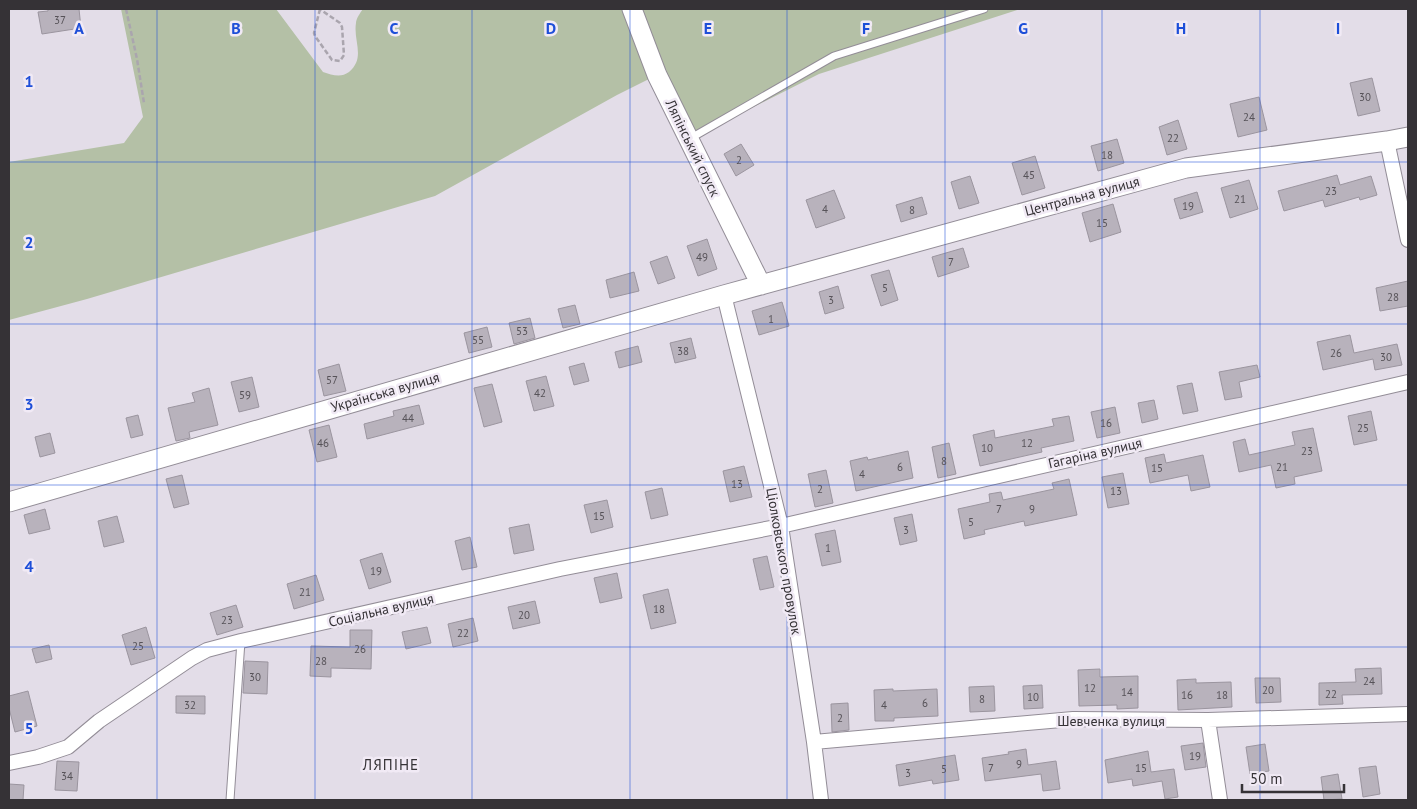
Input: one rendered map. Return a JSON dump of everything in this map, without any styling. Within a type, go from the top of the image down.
[{"type":"street","name":"Ляпінський спуск","points":[[632,9],[657,75],[761,285]]},
{"type":"street","name":"Центральна вулиця","points":[[761,285],[1186,168],[1408,137]]},
{"type":"street","points":[[1388,141],[1408,240]]},
{"type":"street","name":"Українська вулиця","points":[[9,502],[761,285]]},
{"type":"street","name":"Ціолковського провулок","points":[[724,295],[781,526],[821,800]]},
{"type":"street","name":"Гагаріна вулиця","points":[[781,526],[1408,382]]},
{"type":"street","name":"Соціальна вулиця","points":[[9,763],[38,757],[68,747],[99,721],[192,658],[207,650],[560,569],[781,526]]},
{"type":"street","name":"Шевченка вулиця","points":[[814,742],[1073,719],[1208,720],[1408,714]]},
{"type":"street","points":[[1208,720],[1220,800]]},
{"type":"lane","points":[[688,140],[834,56],[984,9]]},
{"type":"lane","points":[[230,800],[242,641]]},
{"type":"path","points":[[126,9],[144,103]]},
{"type":"path","points":[[321,10],[340,23],[342,27],[344,55],[340,61],[332,60],[315,36],[314,33],[321,10]]},
{"type":"green space","points":[[121,9],[276,9],[323,72],[340,75],[349,72],[357,61],[356,21],[363,9],[1020,9],[819,74],[688,140],[657,75],[617,95],[435,196],[87,299],[9,320],[9,162],[124,143],[143,117]]},
{"type":"building","points":[[48,9],[79,9],[81,28],[42,34],[38,12],[48,11]]},
{"type":"building","points":[[1372,78],[1380,111],[1358,116],[1350,83]]},
{"type":"building","points":[[1259,97],[1267,130],[1238,137],[1230,104]]},
{"type":"building","points":[[1178,120],[1187,149],[1167,155],[1159,127]]},
{"type":"building","points":[[1117,139],[1124,163],[1098,171],[1091,146]]},
{"type":"building","points":[[741,144],[754,165],[736,176],[724,154]]},
{"type":"building","points":[[1035,156],[1045,188],[1022,195],[1012,163]]},
{"type":"building","points":[[1337,175],[1340,185],[1371,176],[1377,195],[1360,200],[1359,197],[1325,207],[1323,200],[1284,211],[1278,191]]},
{"type":"building","points":[[970,176],[979,203],[959,209],[951,182]]},
{"type":"building","points":[[1249,180],[1258,209],[1230,218],[1221,188]]},
{"type":"building","points":[[834,190],[845,218],[816,228],[806,200]]},
{"type":"building","points":[[1197,192],[1203,212],[1180,219],[1174,199]]},
{"type":"building","points":[[922,197],[927,214],[901,222],[896,205]]},
{"type":"building","points":[[1113,204],[1121,232],[1090,242],[1082,213]]},
{"type":"building","points":[[707,239],[717,269],[698,276],[687,246]]},
{"type":"building","points":[[963,248],[969,267],[938,277],[932,257]]},
{"type":"building","points":[[667,256],[675,278],[658,284],[650,262]]},
{"type":"building","points":[[889,270],[898,300],[881,306],[871,275]]},
{"type":"building","points":[[634,272],[639,291],[610,298],[606,280]]},
{"type":"building","points":[[1408,281],[1408,306],[1380,311],[1376,288]]},
{"type":"building","points":[[838,286],[844,308],[825,314],[819,292]]},
{"type":"building","points":[[782,302],[789,326],[759,335],[752,311]]},
{"type":"building","points":[[575,305],[580,324],[563,328],[558,309]]},
{"type":"building","points":[[530,318],[535,338],[514,344],[509,323]]},
{"type":"building","points":[[487,327],[492,347],[469,353],[464,333]]},
{"type":"building","points":[[1350,335],[1354,353],[1397,344],[1402,365],[1375,370],[1373,359],[1323,370],[1317,342]]},
{"type":"building","points":[[691,338],[696,358],[675,363],[670,343]]},
{"type":"building","points":[[638,346],[642,362],[619,368],[615,352]]},
{"type":"building","points":[[584,363],[589,381],[574,385],[569,367]]},
{"type":"building","points":[[339,364],[346,391],[324,396],[318,370]]},
{"type":"building","points":[[1257,365],[1260,377],[1239,382],[1242,397],[1225,400],[1219,372]]},
{"type":"building","points":[[546,376],[554,406],[534,411],[526,381]]},
{"type":"building","points":[[252,377],[259,407],[239,412],[231,382]]},
{"type":"building","points":[[1192,383],[1198,411],[1183,414],[1177,386]]},
{"type":"building","points":[[492,384],[502,422],[484,427],[474,388]]},
{"type":"building","points":[[209,388],[218,425],[189,432],[190,438],[176,441],[168,408],[195,402],[192,393]]},
{"type":"building","points":[[1154,400],[1158,419],[1142,423],[1138,403]]},
{"type":"building","points":[[419,405],[424,424],[367,439],[364,424],[394,416],[393,411]]},
{"type":"building","points":[[1115,407],[1120,433],[1097,438],[1091,412]]},
{"type":"building","points":[[1371,411],[1377,440],[1354,445],[1348,416]]},
{"type":"building","points":[[138,415],[143,435],[131,438],[126,418]]},
{"type":"building","points":[[1069,416],[1074,441],[1041,448],[1042,452],[980,466],[973,435],[994,430],[995,438],[1054,426],[1052,419]]},
{"type":"building","points":[[329,425],[337,457],[317,462],[309,430]]},
{"type":"building","points":[[1313,428],[1322,471],[1294,477],[1295,484],[1276,488],[1271,465],[1239,472],[1233,442],[1245,439],[1249,455],[1295,445],[1292,432]]},
{"type":"building","points":[[50,433],[55,453],[40,457],[35,437]]},
{"type":"building","points":[[949,443],[956,474],[938,478],[932,447]]},
{"type":"building","points":[[908,451],[913,478],[856,491],[850,461],[867,457],[868,460]]},
{"type":"building","points":[[1164,454],[1166,463],[1203,455],[1210,487],[1191,491],[1188,475],[1150,483],[1145,458]]},
{"type":"building","points":[[744,466],[752,497],[730,502],[723,471]]},
{"type":"building","points":[[826,470],[833,503],[815,507],[808,474]]},
{"type":"building","points":[[1123,473],[1129,504],[1108,508],[1102,477]]},
{"type":"building","points":[[182,475],[189,504],[174,508],[166,479]]},
{"type":"building","points":[[1069,479],[1077,515],[1025,526],[1024,521],[984,530],[985,534],[964,539],[958,509],[990,502],[989,494],[1001,492],[1003,500],[1054,489],[1052,483]]},
{"type":"building","points":[[662,488],[668,515],[651,519],[645,492]]},
{"type":"building","points":[[607,500],[613,527],[591,533],[584,505]]},
{"type":"building","points":[[45,509],[50,529],[29,534],[24,515]]},
{"type":"building","points":[[912,514],[917,541],[900,545],[894,518]]},
{"type":"building","points":[[117,516],[124,542],[104,547],[98,521]]},
{"type":"building","points":[[529,524],[534,550],[514,554],[509,528]]},
{"type":"building","points":[[835,530],[841,562],[822,566],[815,534]]},
{"type":"building","points":[[470,537],[477,567],[462,570],[455,541]]},
{"type":"building","points":[[382,553],[391,582],[369,589],[360,560]]},
{"type":"building","points":[[767,556],[774,587],[760,590],[753,559]]},
{"type":"building","points":[[617,573],[622,598],[600,603],[594,578]]},
{"type":"building","points":[[316,575],[324,600],[294,609],[287,584]]},
{"type":"building","points":[[668,589],[676,623],[651,629],[643,595]]},
{"type":"building","points":[[535,601],[540,623],[513,629],[508,607]]},
{"type":"building","points":[[236,605],[243,627],[217,635],[210,613]]},
{"type":"building","points":[[473,618],[478,641],[453,647],[448,624]]},
{"type":"building","points":[[146,627],[155,658],[131,665],[122,635]]},
{"type":"building","points":[[427,627],[431,643],[406,649],[402,632]]},
{"type":"building","points":[[350,630],[372,630],[371,669],[331,668],[331,677],[310,676],[311,646],[350,647]]},
{"type":"building","points":[[49,645],[52,659],[36,663],[32,649]]},
{"type":"building","points":[[245,661],[268,662],[267,694],[243,693]]},
{"type":"building","points":[[1381,668],[1382,694],[1342,695],[1343,704],[1319,705],[1319,683],[1356,682],[1355,669]]},
{"type":"building","points":[[1100,669],[1100,677],[1138,676],[1138,708],[1117,709],[1117,705],[1079,706],[1078,670]]},
{"type":"building","points":[[1255,678],[1280,678],[1281,702],[1256,703]]},
{"type":"building","points":[[1196,679],[1196,683],[1231,682],[1232,707],[1178,710],[1177,680]]},
{"type":"building","points":[[1042,685],[1043,708],[1024,709],[1023,686]]},
{"type":"building","points":[[994,686],[995,711],[970,712],[969,687]]},
{"type":"building","points":[[893,689],[893,691],[937,689],[938,716],[894,718],[894,721],[875,721],[874,690]]},
{"type":"building","points":[[28,691],[37,726],[15,732],[9,708],[9,696]]},
{"type":"building","points":[[176,696],[205,696],[205,714],[176,713]]},
{"type":"building","points":[[848,703],[849,730],[832,732],[831,704]]},
{"type":"building","points":[[1203,743],[1206,767],[1185,770],[1181,746]]},
{"type":"building","points":[[1265,744],[1269,771],[1250,774],[1246,747]]},
{"type":"building","points":[[1026,749],[1028,765],[1056,761],[1060,789],[1043,791],[1041,774],[985,781],[982,758]]},
{"type":"building","points":[[1148,751],[1151,772],[1174,769],[1178,797],[1165,799],[1162,781],[1133,786],[1132,779],[1108,783],[1105,760]]},
{"type":"building","points":[[955,755],[959,780],[933,784],[932,780],[899,786],[896,765]]},
{"type":"building","points":[[57,761],[79,762],[77,791],[55,790]]},
{"type":"building","points":[[1376,766],[1380,794],[1363,797],[1359,768]]},
{"type":"building","points":[[1338,774],[1342,799],[1324,800],[1321,777]]},
{"type":"building","points":[[9,784],[24,785],[23,800],[9,800]]},
{"type":"district","name":"ЛЯПІНЕ","points":[[391,764]]}]
